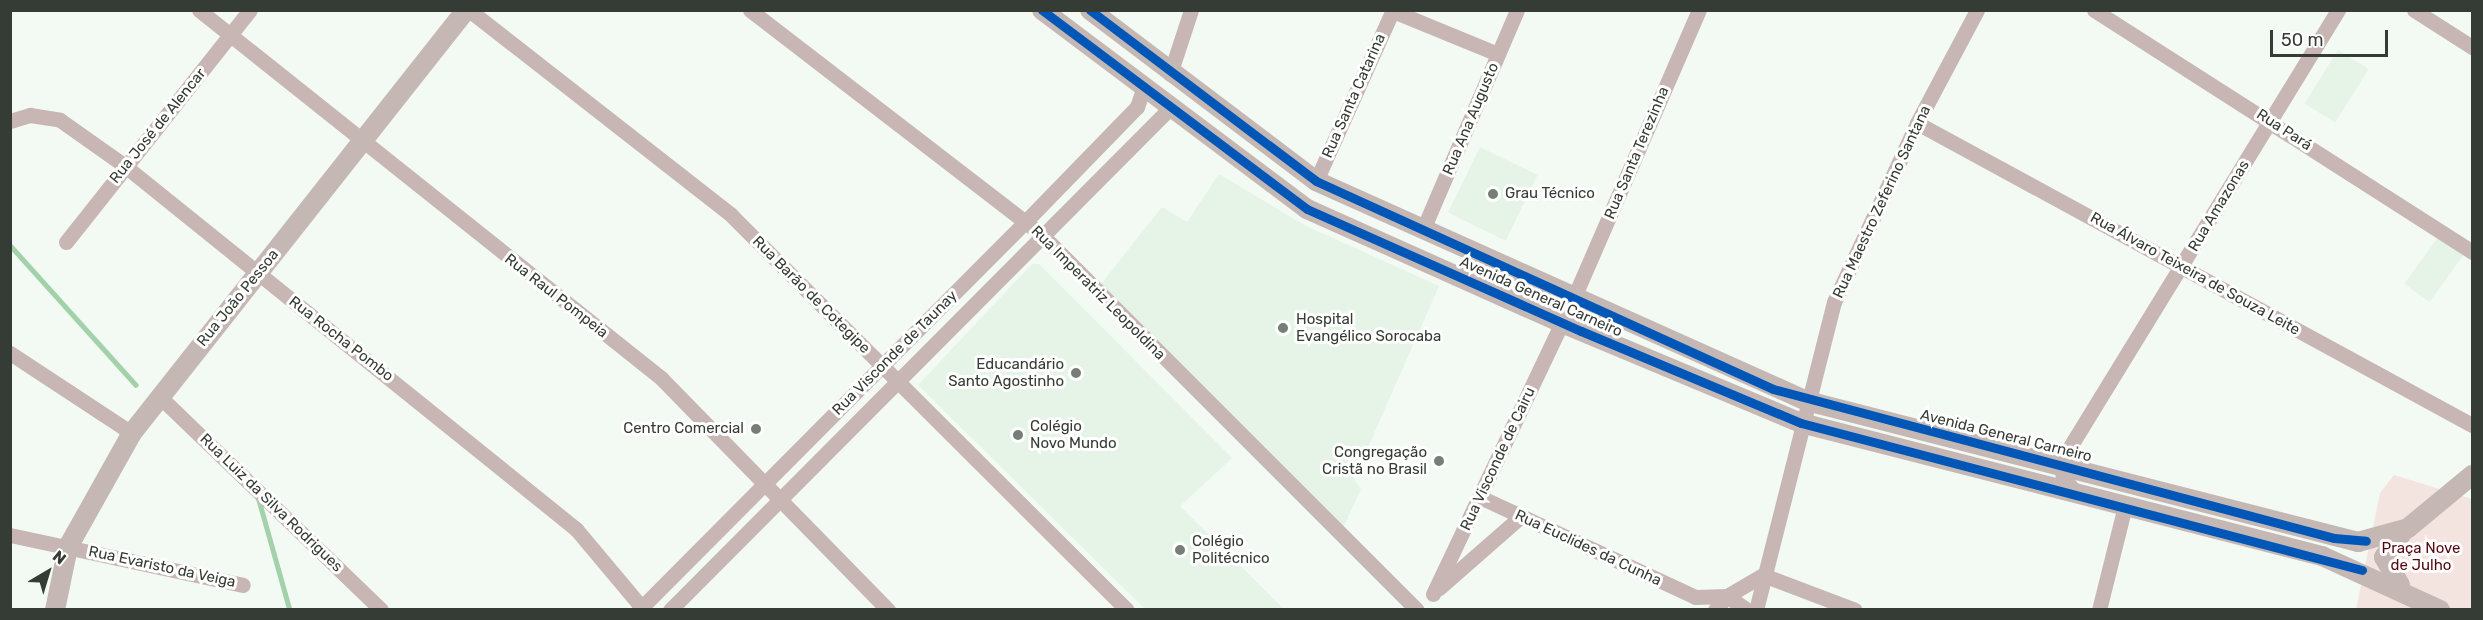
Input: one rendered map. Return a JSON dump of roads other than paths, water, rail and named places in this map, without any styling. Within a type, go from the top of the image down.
[{"type":"main road","name":"Rua João Pessoa","points":[[55,609],[68,547],[132,433],[159,396],[467,10]]},
{"type":"main road","name":"Avenida General Carneiro","points":[[1042,10],[1168,110],[1307,209],[1562,323],[1801,423],[2076,493],[2362,570],[2405,590]]},
{"type":"main road","name":"Avenida General Carneiro","points":[[1090,10],[1170,74],[1316,181],[1424,227],[1807,401],[2061,463],[2334,538],[2366,541],[2408,528]]},
{"type":"main road","points":[[2440,609],[2405,590],[2387,571],[2384,557],[2408,528],[2472,475]]},
{"type":"main road","points":[[2450,495],[2472,495]]},
{"type":"street","name":"Rua Raul Pompeia","points":[[199,10],[661,378],[888,609]]},
{"type":"street","name":"Rua José de Alencar","points":[[66,242],[250,10]]},
{"type":"street","name":"Rua Barão de Cotegipe","points":[[467,10],[731,214],[1127,609]]},
{"type":"street","name":"Rua Imperatriz Leopoldina","points":[[750,10],[1042,235],[1417,609]]},
{"type":"street","points":[[1170,74],[1191,10]]},
{"type":"street","name":"Rua Ana Augusto","points":[[1424,227],[1517,10]]},
{"type":"street","name":"Rua Santa Terezinha","points":[[1575,296],[1699,10]]},
{"type":"street","name":"Rua Maestro Zeferino Santana","points":[[1807,401],[1834,302],[1917,123],[1977,10]]},
{"type":"street","name":"Rua Pará","points":[[2094,10],[2271,121],[2472,252]]},
{"type":"street","name":"Rua Amazonas","points":[[2061,463],[2183,267],[2338,10]]},
{"type":"street","points":[[2415,10],[2472,47]]},
{"type":"street","points":[[1393,11],[1498,54]]},
{"type":"street","name":"Rua Santa Catarina","points":[[1316,181],[1393,11]]},
{"type":"street","name":"Rua Visconde de Taunay","points":[[642,609],[764,483],[1026,221],[1134,109],[1143,90]]},
{"type":"street","name":"Rua Visconde de Taunay","points":[[670,609],[1168,110]]},
{"type":"street","name":"Rua Rocha Pombo","points":[[10,121],[30,116],[60,120],[125,166],[576,529],[642,609]]},
{"type":"street","name":"Rua Álvaro Teixeira de Souza Leite","points":[[1917,123],[2472,425]]},
{"type":"street","name":"Avenida General Carneiro","points":[[1562,323],[1575,296]]},
{"type":"street","name":"Rua Visconde de Cairu","points":[[1432,594],[1562,323]]},
{"type":"street","points":[[10,353],[132,433]]},
{"type":"street","name":"Rua Luiz da Silva Rodrigues","points":[[159,396],[381,609]]},
{"type":"street","points":[[1757,603],[1807,401]]},
{"type":"street","points":[[2061,463],[2063,477],[2076,493]]},
{"type":"street","name":"Rua Euclides da Cunha","points":[[1480,497],[1697,603],[1727,596],[1763,575]]},
{"type":"street","points":[[2099,609],[2125,506]]},
{"type":"street","name":"Rua Visconde de Cairu","points":[[1417,609],[1520,517]]},
{"type":"street","name":"Rua Evaristo da Veiga","points":[[10,535],[243,585]]},
{"type":"street","points":[[1763,575],[1855,609]]},
{"type":"street","points":[[1757,603],[1773,585],[1794,586]]},
{"type":"street","points":[[1715,609],[1727,596],[1747,609]]},
{"type":"waterway","points":[[10,245],[136,385]]},
{"type":"waterway","points":[[259,500],[290,610]]},
{"type":"place","name":"Grau Técnico","points":[[1493,194]]},
{"type":"place","name":"Hospital Evangélico Sorocaba","points":[[1283,328]]},
{"type":"place","name":"Educandário Santo Agostinho","points":[[1076,373]]},
{"type":"place","name":"Centro Comercial","points":[[756,429]]},
{"type":"place","name":"Colégio Novo Mundo","points":[[1018,435]]},
{"type":"place","name":"Congregação Cristã no Brasil","points":[[1439,461]]},
{"type":"place","name":"Colégio Politécnico","points":[[1180,550]]},
{"type":"park label","name":"Praça Nove de Julho","points":[[2421,556]]}]
